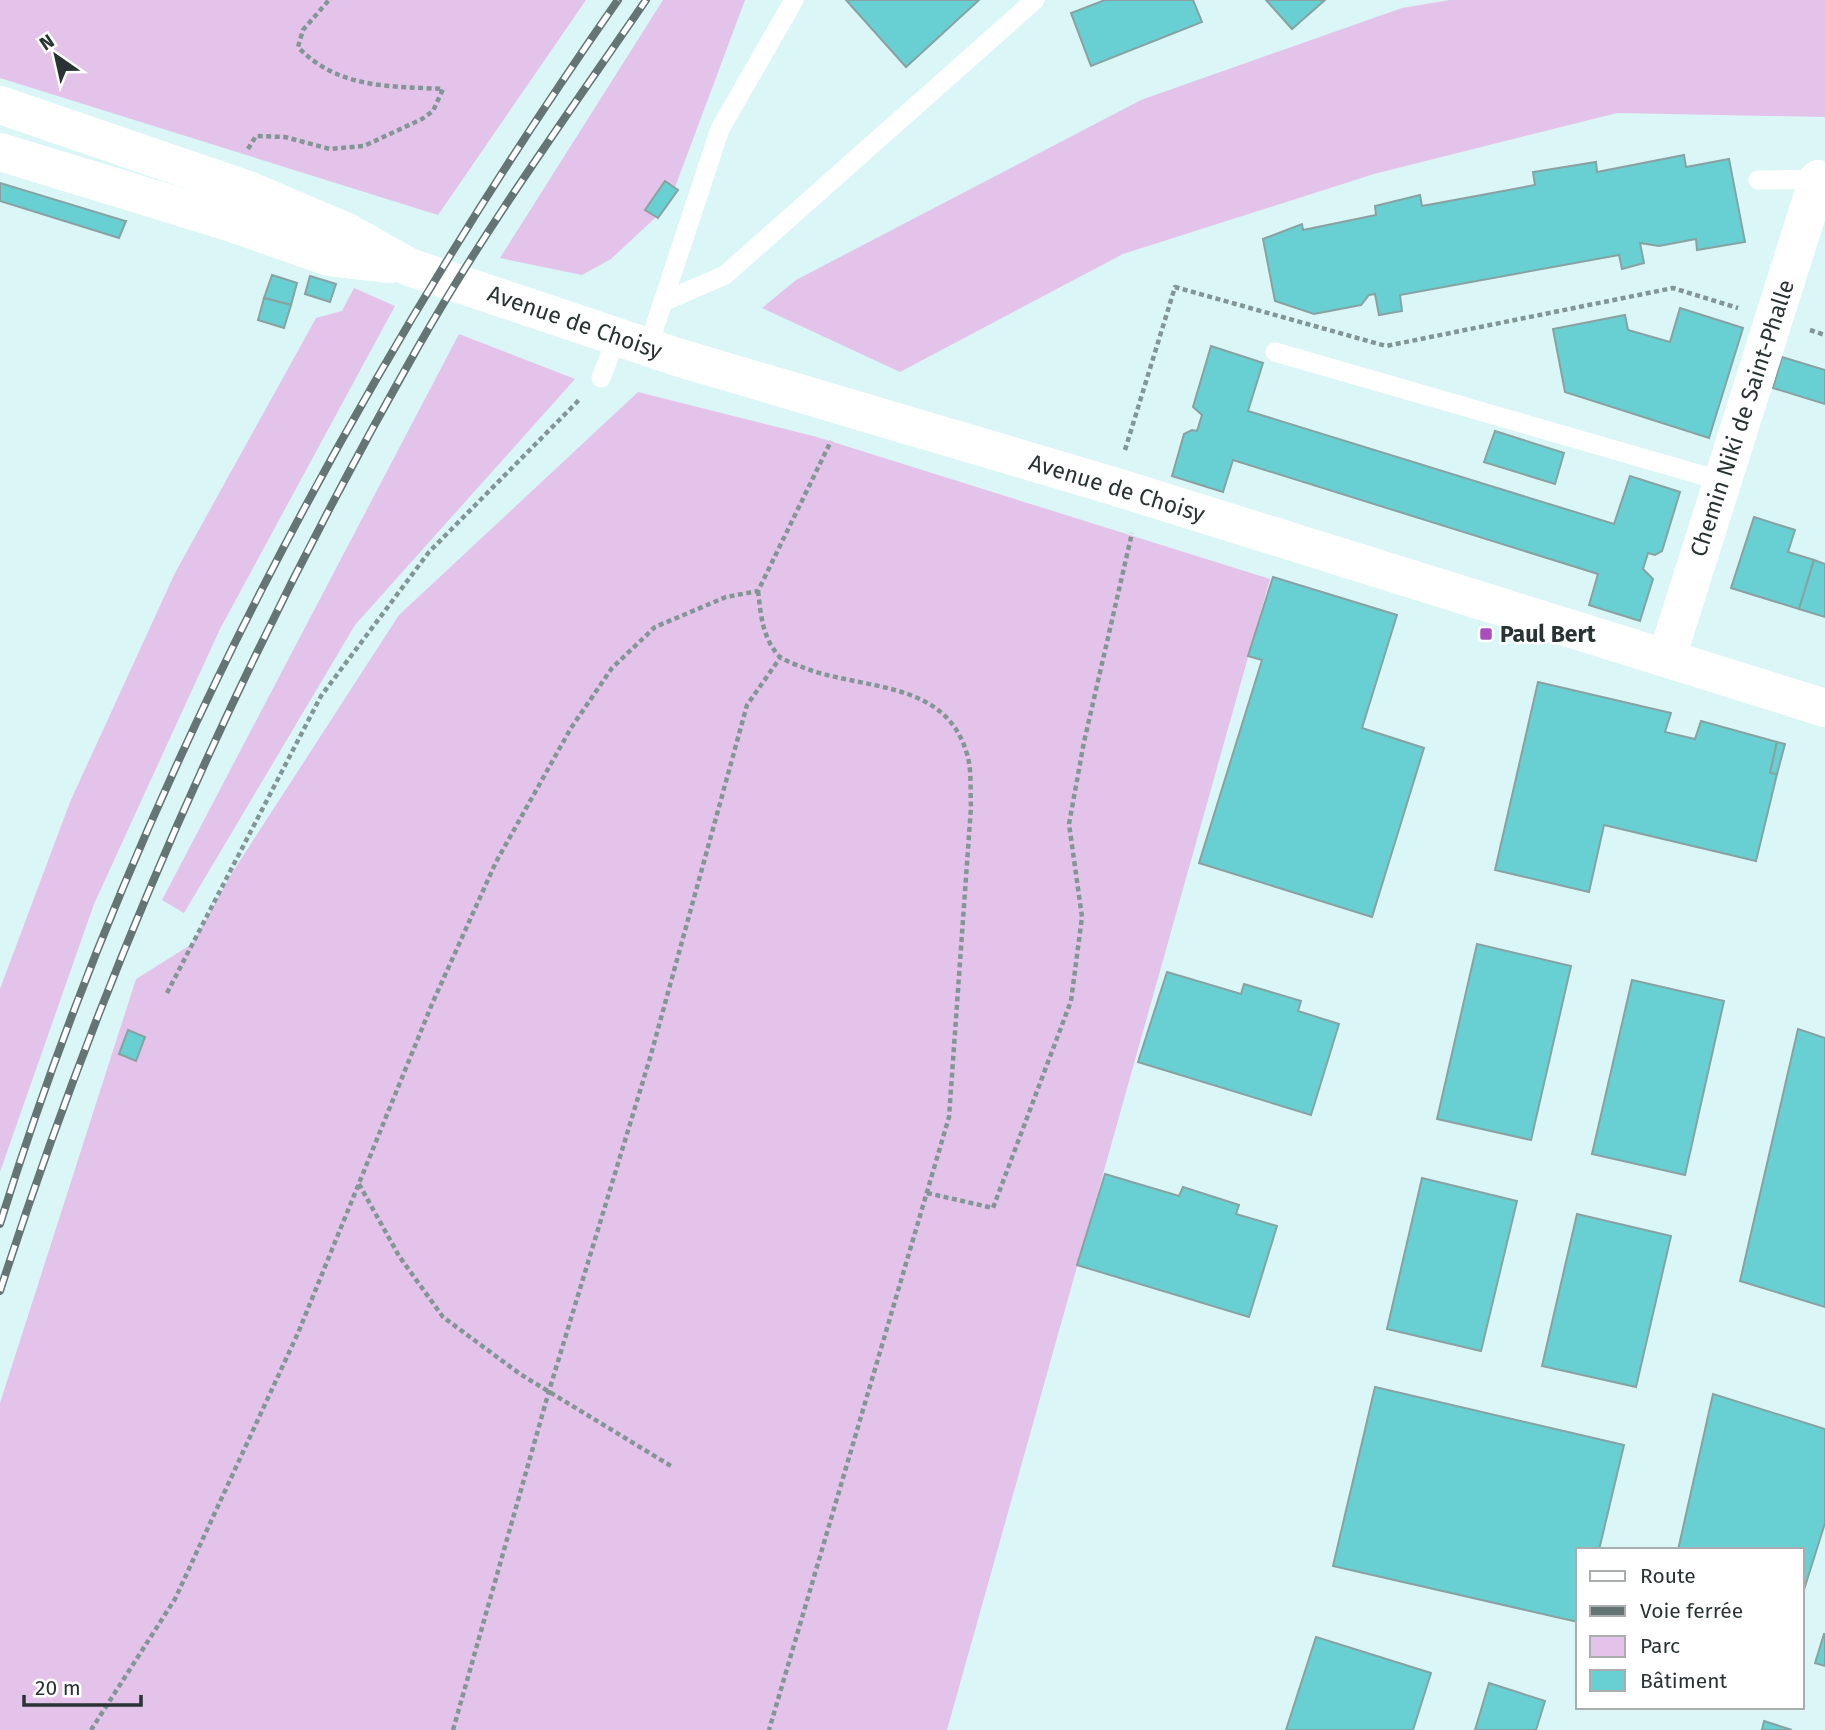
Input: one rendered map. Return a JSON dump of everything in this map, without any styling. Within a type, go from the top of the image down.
[{"type":"main road","name":"Avenue de Choisy","points":[[0,105],[248,190],[347,232],[409,267],[633,342],[845,408],[1113,486],[1825,708]]},
{"type":"main road","name":"Avenue de Choisy","points":[[0,152],[226,221],[329,257],[409,267]]},
{"type":"main road","name":"Chemin Niki de Saint-Phalle","points":[[1667,657],[1722,481],[1735,451],[1773,319],[1822,179]]},
{"type":"lane","points":[[601,378],[663,302],[720,130],[794,0]]},
{"type":"lane","points":[[663,302],[725,275],[1035,0]]},
{"type":"lane","points":[[1758,180],[1822,179]]},
{"type":"lane","points":[[1275,352],[1722,481]]},
{"type":"path","points":[[245,156],[256,136],[285,136],[330,149],[365,146],[422,119],[439,102],[443,89],[357,83],[327,71],[311,61],[298,47],[303,30],[329,0]]},
{"type":"path","points":[[1113,486],[1175,287],[1386,346],[1674,288],[1825,335]]},
{"type":"path","points":[[167,993],[321,696],[429,552],[601,378]]},
{"type":"path","points":[[769,1730],[948,1117],[971,807],[968,756],[961,737],[950,722],[914,693],[818,673],[780,658],[762,630],[758,591],[810,489],[845,408]]},
{"type":"path","points":[[927,1193],[993,1208],[1071,1001],[1082,918],[1069,824],[1084,743],[1134,525]]},
{"type":"path","points":[[91,1730],[175,1599],[298,1334],[432,1004],[496,862],[571,727],[612,668],[655,627],[726,597],[758,591]]},
{"type":"path","points":[[453,1730],[549,1391],[650,1058],[747,705],[780,658]]},
{"type":"path","points":[[359,1184],[399,1256],[443,1317],[549,1391],[671,1466]]},
{"type":"green space","points":[[0,0],[586,0],[438,215],[0,78]]},
{"type":"green space","points":[[663,0],[745,0],[668,206],[611,259],[582,275],[500,258]]},
{"type":"green space","points":[[1450,0],[1825,0],[1825,117],[1617,113],[1374,174],[1123,254],[900,372],[762,308],[796,280],[1141,100],[1402,8]]},
{"type":"green space","points":[[354,288],[395,306],[220,629],[94,904],[0,1172],[0,989],[70,802],[175,573],[316,318],[342,311]]},
{"type":"green space","points":[[459,334],[575,379],[355,625],[184,913],[162,900]]},
{"type":"green space","points":[[638,392],[817,437],[1270,579],[947,1730],[0,1730],[0,1403],[136,979],[192,944],[232,873],[399,615]]},
{"type":"building","points":[[846,0],[979,0],[906,67]]},
{"type":"building","points":[[1105,0],[1193,0],[1202,22],[1091,66],[1071,13]]},
{"type":"building","points":[[1266,0],[1325,0],[1292,29]]},
{"type":"building","points":[[1684,155],[1686,167],[1729,159],[1745,242],[1697,250],[1696,239],[1659,246],[1640,243],[1644,263],[1622,269],[1619,255],[1400,295],[1402,311],[1379,315],[1375,294],[1369,295],[1361,305],[1314,314],[1275,301],[1263,239],[1302,224],[1303,230],[1376,215],[1375,206],[1420,195],[1422,206],[1535,185],[1533,172],[1596,162],[1597,172]]},
{"type":"building","points":[[665,181],[678,190],[658,218],[645,210]]},
{"type":"building","points":[[0,183],[126,221],[119,238],[0,201]]},
{"type":"building","points":[[272,275],[297,283],[291,305],[264,298]]},
{"type":"building","points":[[310,276],[336,284],[330,302],[305,294]]},
{"type":"building","points":[[264,298],[291,305],[284,328],[258,320]]},
{"type":"building","points":[[1680,308],[1743,328],[1709,438],[1565,392],[1553,329],[1625,315],[1628,330],[1670,342]]},
{"type":"building","points":[[1211,346],[1263,363],[1248,411],[1614,524],[1630,476],[1680,492],[1662,551],[1655,555],[1648,553],[1643,569],[1653,579],[1640,621],[1589,605],[1598,574],[1233,460],[1223,492],[1172,476],[1184,434],[1197,431],[1202,415],[1193,407]]},
{"type":"building","points":[[1782,357],[1825,370],[1825,404],[1773,388]]},
{"type":"building","points":[[1495,431],[1564,453],[1555,484],[1484,462]]},
{"type":"building","points":[[1754,517],[1795,530],[1788,552],[1814,560],[1799,609],[1731,588]]},
{"type":"building","points":[[1814,560],[1825,564],[1825,617],[1799,609]]},
{"type":"building","points":[[1273,577],[1397,615],[1362,728],[1424,748],[1372,917],[1199,863],[1262,660],[1248,656]]},
{"type":"building","points":[[1538,682],[1671,713],[1665,732],[1695,739],[1701,721],[1777,742],[1770,773],[1777,774],[1756,861],[1604,825],[1589,892],[1495,870]]},
{"type":"building","points":[[1777,742],[1785,744],[1777,774],[1770,773]]},
{"type":"building","points":[[1477,944],[1571,966],[1531,1140],[1437,1119]]},
{"type":"building","points":[[1167,972],[1241,994],[1244,984],[1301,1001],[1298,1011],[1339,1024],[1311,1115],[1138,1062]]},
{"type":"building","points":[[1632,980],[1724,1001],[1685,1175],[1592,1154]]},
{"type":"building","points":[[1798,1029],[1825,1038],[1825,1307],[1740,1281]]},
{"type":"building","points":[[128,1030],[145,1037],[136,1061],[119,1054]]},
{"type":"building","points":[[1105,1174],[1179,1196],[1183,1187],[1239,1205],[1236,1214],[1277,1226],[1249,1317],[1077,1265]]},
{"type":"building","points":[[1422,1178],[1517,1201],[1481,1351],[1387,1329]]},
{"type":"building","points":[[1577,1214],[1671,1236],[1636,1387],[1542,1366]]},
{"type":"building","points":[[1375,1387],[1624,1445],[1599,1548],[1576,1548],[1576,1622],[1333,1566]]},
{"type":"building","points":[[1713,1394],[1825,1429],[1825,1523],[1804,1590],[1804,1548],[1678,1548]]},
{"type":"building","points":[[1825,1634],[1825,1666],[1815,1663]]},
{"type":"building","points":[[1316,1637],[1431,1673],[1413,1730],[1286,1730]]},
{"type":"building","points":[[1489,1683],[1545,1701],[1536,1730],[1475,1730]]},
{"type":"building","points":[[1764,1721],[1792,1730],[1762,1730]]},
{"type":"railway","points":[[0,1224],[55,1062],[117,901],[186,744],[262,589],[344,437],[430,288],[522,142],[618,0]]},
{"type":"railway","points":[[0,1291],[41,1169],[134,927],[185,809],[295,575],[355,460],[444,302],[528,171],[646,0]]},
{"type":"place","name":"Paul Bert","points":[[1486,634]]}]
